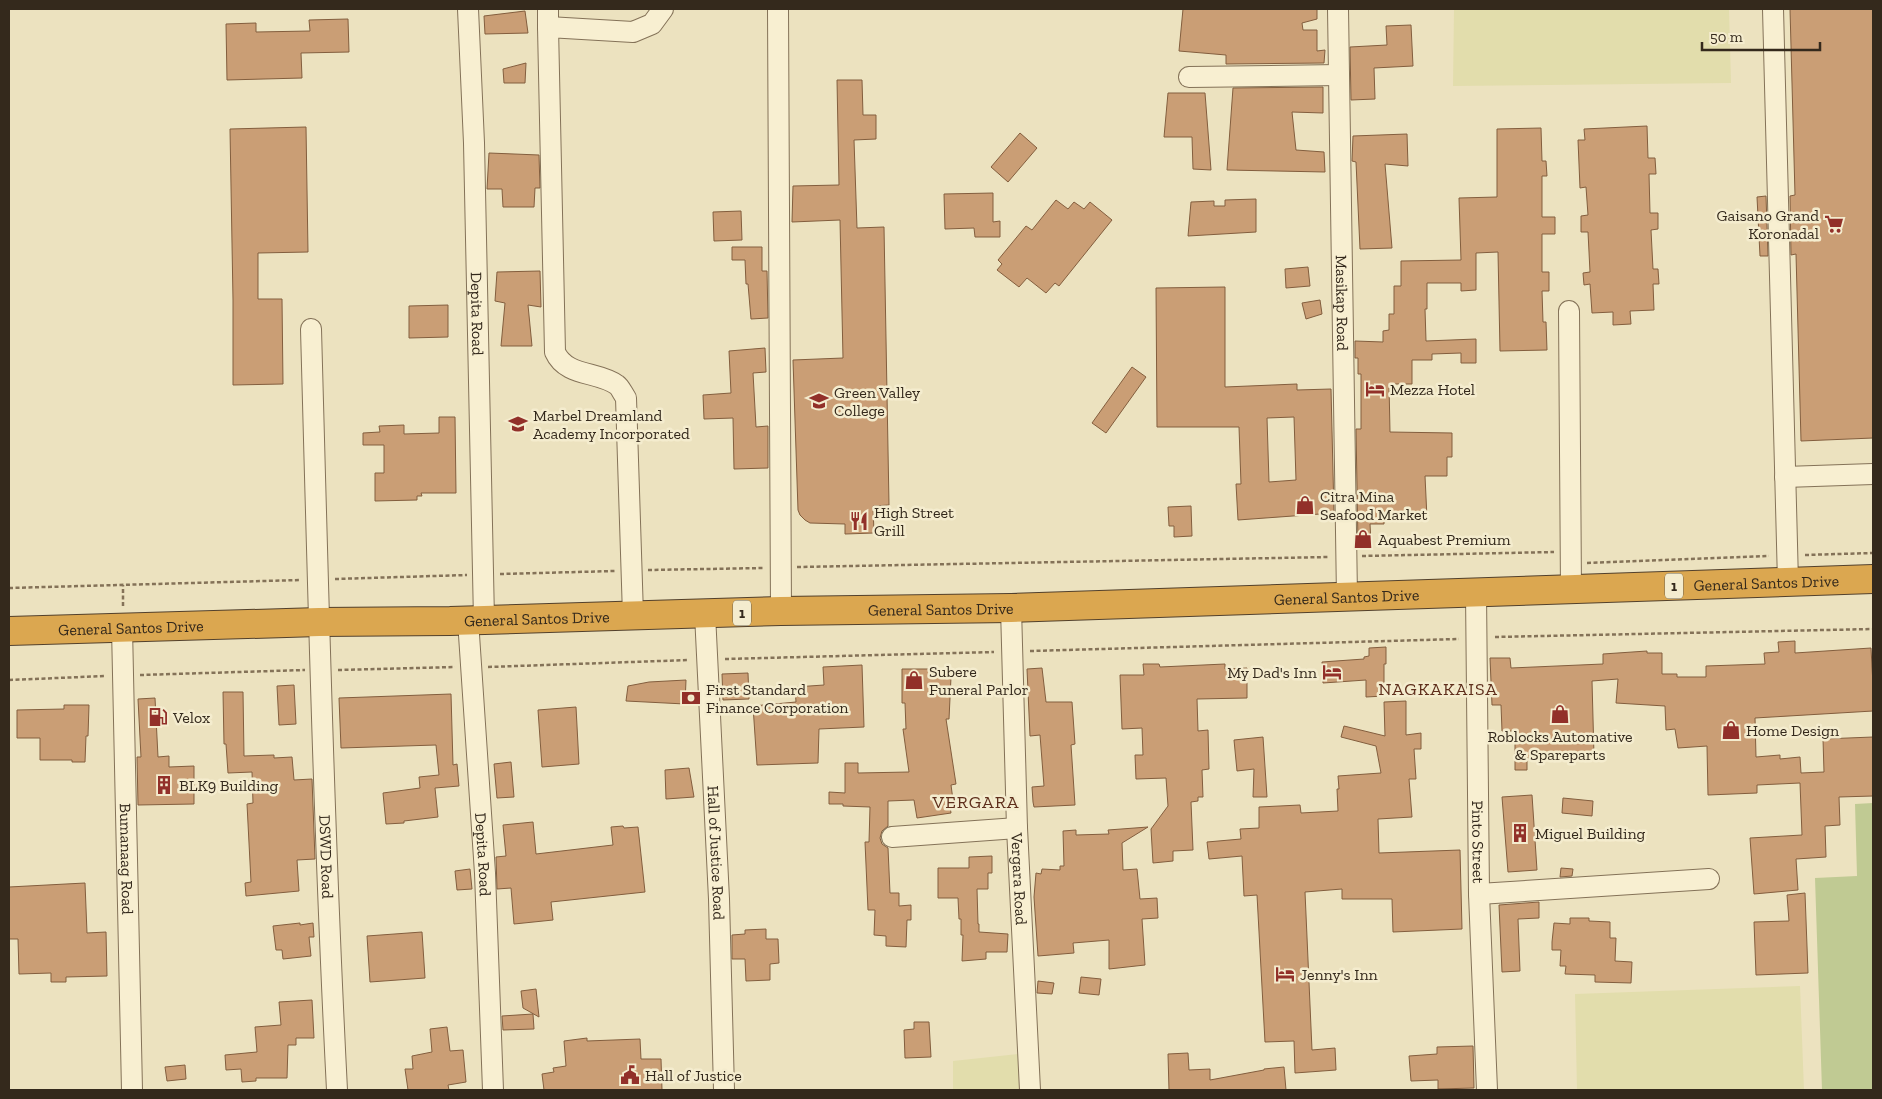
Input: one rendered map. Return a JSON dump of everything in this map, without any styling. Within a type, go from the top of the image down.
[{"type":"highway","name":"General Santos Drive","points":[[9,631],[319,622],[1011,608],[1570,590],[1788,569],[1873,579]]},
{"type":"street","name":"Depita Road","points":[[468,9],[474,143],[476,620],[471,667],[485,873],[493,1090]]},
{"type":"street","points":[[633,616],[626,398],[617,385],[570,368],[559,361],[555,352],[548,18],[633,32],[652,24],[663,9]]},
{"type":"street","points":[[778,9],[780,612]]},
{"type":"street","name":"Masikap Road","points":[[1338,9],[1347,596]]},
{"type":"street","points":[[1773,9],[1788,569]]},
{"type":"street","points":[[1189,77],[1339,75]]},
{"type":"street","points":[[1569,310],[1570,590]]},
{"type":"street","name":"DSWD Road","points":[[311,329],[330,946],[337,1090]]},
{"type":"street","points":[[1785,477],[1873,474]]},
{"type":"street","name":"Pinto Street","points":[[1476,593],[1479,894],[1487,1090]]},
{"type":"street","name":"Vergara Road","points":[[1011,608],[1017,828],[1030,1090]]},
{"type":"street","name":"Hall of Justice Road","points":[[705,614],[719,899],[724,1090]]},
{"type":"street","name":"Bumanaag Road","points":[[122,628],[132,1090]]},
{"type":"street","points":[[892,837],[1017,828]]},
{"type":"street","points":[[1479,894],[1709,880]]},
{"type":"path","points":[[652,570],[1346,557],[1570,558],[1788,569],[1873,553]]},
{"type":"path","points":[[9,680],[1873,628]]},
{"type":"shaded area","points":[[1454,9],[1729,9],[1731,83],[1453,86]]},
{"type":"shaded area","points":[[1800,986],[1804,1090],[1577,1090],[1575,994]]},
{"type":"shaded area","points":[[1037,1052],[1039,1090],[953,1090],[953,1061]]},
{"type":"green space","points":[[1873,803],[1873,1090],[1822,1090],[1815,878],[1857,876],[1855,804]]},
{"type":"building","points":[[1183,9],[1317,9],[1317,19],[1302,23],[1303,30],[1317,30],[1317,51],[1325,50],[1324,63],[1226,64],[1226,55],[1179,51]]},
{"type":"building","name":"Gaisano Grand Koronadal","points":[[1790,9],[1873,9],[1873,438],[1801,441],[1796,254],[1791,255],[1790,196],[1795,195]]},
{"type":"building","points":[[525,11],[528,33],[485,34],[484,16]]},
{"type":"building","points":[[348,19],[349,52],[301,53],[302,78],[227,80],[226,24],[256,23],[256,32],[310,31],[309,20]]},
{"type":"building","points":[[1411,25],[1413,66],[1374,68],[1375,99],[1351,100],[1350,47],[1387,45],[1386,26]]},
{"type":"building","points":[[526,63],[525,83],[504,83],[503,69]]},
{"type":"building","points":[[837,80],[862,80],[863,115],[876,115],[876,139],[854,140],[857,228],[884,227],[889,505],[873,506],[874,533],[845,534],[845,524],[810,523],[800,515],[798,510],[793,360],[843,358],[840,220],[792,222],[793,186],[839,185]]},
{"type":"building","points":[[1323,87],[1323,113],[1292,112],[1296,150],[1324,152],[1325,172],[1227,170],[1233,88]]},
{"type":"building","points":[[1168,93],[1205,93],[1211,170],[1193,169],[1192,137],[1164,137]]},
{"type":"building","points":[[1647,126],[1648,158],[1655,158],[1656,174],[1649,174],[1650,213],[1658,213],[1658,229],[1651,230],[1653,269],[1658,269],[1659,284],[1653,284],[1654,310],[1630,311],[1631,324],[1613,325],[1613,312],[1592,313],[1590,284],[1584,285],[1583,273],[1590,272],[1588,232],[1581,232],[1581,216],[1588,215],[1586,187],[1580,188],[1578,140],[1585,140],[1584,129]]},
{"type":"building","points":[[306,127],[308,252],[258,253],[258,299],[282,299],[283,384],[233,385],[230,129]]},
{"type":"building","points":[[1541,128],[1542,161],[1546,161],[1547,176],[1542,176],[1542,217],[1555,217],[1555,234],[1542,234],[1542,272],[1549,272],[1549,291],[1542,291],[1543,322],[1546,322],[1547,350],[1500,351],[1498,252],[1476,253],[1476,290],[1461,291],[1461,283],[1427,283],[1427,309],[1425,309],[1426,341],[1476,339],[1476,363],[1461,363],[1461,353],[1432,354],[1432,360],[1412,360],[1412,384],[1389,384],[1390,432],[1452,433],[1452,457],[1447,457],[1447,476],[1425,476],[1427,518],[1384,520],[1384,524],[1370,524],[1371,543],[1358,544],[1356,429],[1361,429],[1361,374],[1358,374],[1358,358],[1355,358],[1355,341],[1383,342],[1383,331],[1389,330],[1389,314],[1394,314],[1394,286],[1401,286],[1401,261],[1461,260],[1459,198],[1497,197],[1497,129]]},
{"type":"building","points":[[1020,133],[1037,148],[1008,182],[991,167]]},
{"type":"building","points":[[1407,134],[1408,166],[1385,164],[1392,248],[1360,249],[1356,162],[1352,161],[1353,136]]},
{"type":"building","points":[[489,153],[539,155],[540,188],[535,188],[534,207],[503,207],[502,189],[487,189]]},
{"type":"building","points":[[993,193],[993,222],[1000,221],[1000,237],[975,237],[974,228],[945,229],[944,194]]},
{"type":"building","points":[[1766,196],[1768,256],[1760,256],[1757,197]]},
{"type":"building","points":[[1256,199],[1256,232],[1188,236],[1191,202],[1214,201],[1214,206],[1225,206],[1225,200]]},
{"type":"building","points":[[1056,200],[1068,209],[1074,202],[1084,209],[1090,202],[1112,220],[1059,286],[1055,283],[1046,293],[1027,278],[1019,287],[997,270],[1002,264],[998,260],[1026,226],[1032,230]]},
{"type":"building","points":[[741,211],[742,240],[714,241],[713,212]]},
{"type":"building","points":[[732,247],[762,247],[762,271],[767,271],[768,318],[751,319],[745,260],[732,260]]},
{"type":"building","points":[[1308,267],[1310,286],[1286,288],[1285,269]]},
{"type":"building","points":[[540,271],[541,307],[528,305],[532,346],[501,346],[505,303],[495,301],[497,272]]},
{"type":"building","points":[[1225,287],[1225,387],[1297,384],[1297,390],[1331,389],[1334,513],[1238,520],[1236,484],[1241,484],[1239,427],[1157,427],[1156,288]],"holes":[[[1294,417],[1296,480],[1269,482],[1267,418]]]},
{"type":"building","points":[[1320,300],[1322,314],[1306,319],[1302,303]]},
{"type":"building","points":[[448,305],[448,337],[409,338],[409,306]]},
{"type":"building","points":[[765,348],[766,372],[753,373],[756,427],[768,426],[768,468],[734,469],[733,418],[704,419],[703,395],[731,393],[729,351]]},
{"type":"building","points":[[1132,367],[1146,377],[1106,433],[1092,423]]},
{"type":"building","points":[[439,417],[455,417],[456,493],[421,493],[422,496],[417,496],[417,500],[375,501],[375,473],[384,473],[384,445],[363,445],[363,433],[380,432],[379,426],[404,425],[404,434],[439,433]]},
{"type":"building","points":[[1191,506],[1192,536],[1174,537],[1174,526],[1169,526],[1168,507]]},
{"type":"building","points":[[1795,641],[1795,653],[1871,648],[1873,685],[1873,711],[1755,718],[1756,757],[1780,755],[1780,759],[1800,757],[1801,773],[1824,772],[1823,739],[1873,737],[1873,796],[1839,797],[1840,825],[1825,826],[1826,857],[1796,859],[1798,890],[1754,894],[1750,838],[1802,835],[1800,783],[1757,785],[1757,793],[1708,795],[1707,746],[1678,748],[1675,729],[1666,730],[1665,706],[1616,703],[1618,679],[1592,681],[1594,756],[1527,758],[1527,770],[1515,770],[1515,731],[1502,731],[1501,705],[1492,705],[1490,658],[1510,658],[1511,668],[1603,664],[1603,654],[1647,651],[1647,653],[1662,653],[1662,674],[1677,674],[1677,677],[1706,677],[1706,666],[1765,664],[1764,653],[1779,652],[1778,642]]},
{"type":"building","points":[[1386,647],[1384,696],[1366,697],[1366,680],[1323,683],[1322,662],[1364,659],[1364,657],[1369,656],[1369,648]]},
{"type":"building","points":[[1143,664],[1159,664],[1160,667],[1225,664],[1225,669],[1247,668],[1247,698],[1197,699],[1198,731],[1208,730],[1209,769],[1202,770],[1203,797],[1198,797],[1198,801],[1191,802],[1193,850],[1173,851],[1173,861],[1153,863],[1151,829],[1168,806],[1166,778],[1136,779],[1135,755],[1143,755],[1142,728],[1122,729],[1120,675],[1144,675]]},
{"type":"building","points":[[862,665],[864,727],[819,729],[818,763],[757,765],[753,706],[796,702],[795,687],[824,685],[823,667]]},
{"type":"building","points":[[1042,668],[1046,702],[1072,702],[1075,744],[1071,745],[1075,805],[1034,807],[1032,787],[1044,786],[1040,735],[1030,736],[1027,669]]},
{"type":"building","points":[[902,669],[933,669],[933,677],[951,677],[949,719],[946,719],[956,784],[951,785],[953,800],[949,800],[951,813],[917,818],[914,800],[888,801],[888,826],[882,831],[880,838],[882,844],[888,848],[890,893],[899,893],[899,906],[911,905],[911,920],[907,920],[906,947],[886,946],[886,936],[874,935],[875,910],[868,910],[865,842],[869,842],[870,807],[829,804],[829,792],[845,793],[845,763],[858,763],[858,773],[909,772],[903,729],[906,729],[905,703],[902,703]]},
{"type":"building","points":[[748,673],[749,699],[723,700],[722,674]]},
{"type":"building","points":[[686,680],[685,704],[626,701],[628,686],[649,682]]},
{"type":"building","points":[[294,685],[296,724],[279,725],[277,686]]},
{"type":"building","points":[[223,692],[243,692],[244,756],[274,755],[274,758],[292,757],[294,780],[312,779],[315,859],[297,860],[299,891],[246,896],[245,883],[251,882],[247,804],[253,803],[252,772],[228,773],[226,744],[224,744]]},
{"type":"building","points":[[451,694],[453,765],[457,764],[459,786],[435,788],[438,817],[386,824],[383,793],[420,788],[419,777],[439,775],[436,745],[341,748],[339,698]]},
{"type":"building","name":"BLK9 Building","points":[[155,698],[158,757],[169,756],[169,767],[194,766],[194,804],[138,805],[137,757],[141,757],[138,699]]},
{"type":"building","points":[[1406,701],[1406,735],[1421,733],[1421,749],[1414,749],[1416,779],[1409,779],[1412,817],[1378,819],[1379,853],[1460,850],[1462,929],[1393,932],[1392,899],[1342,899],[1342,889],[1305,892],[1312,1050],[1335,1048],[1336,1070],[1295,1073],[1294,1041],[1265,1042],[1257,895],[1244,896],[1242,856],[1209,859],[1207,842],[1241,839],[1240,829],[1259,828],[1259,807],[1300,805],[1301,813],[1338,811],[1338,776],[1381,773],[1376,746],[1341,737],[1344,726],[1385,736],[1384,702]]},
{"type":"building","points":[[64,705],[89,705],[85,762],[40,760],[40,738],[17,738],[17,710],[64,709]]},
{"type":"building","points":[[576,707],[579,764],[542,767],[538,710]]},
{"type":"building","points":[[1263,737],[1267,797],[1253,797],[1254,769],[1237,771],[1234,740]]},
{"type":"building","points":[[511,762],[514,797],[497,798],[494,764]]},
{"type":"building","points":[[689,768],[694,797],[666,799],[665,770]]},
{"type":"building","name":"Miguel Building","points":[[1532,795],[1537,870],[1508,872],[1502,797]]},
{"type":"building","points":[[1563,798],[1593,801],[1592,816],[1562,813]]},
{"type":"building","points":[[533,822],[536,854],[613,845],[611,827],[638,827],[645,892],[551,902],[553,920],[514,924],[511,888],[497,889],[496,857],[506,856],[503,825]]},
{"type":"building","points":[[1148,827],[1122,843],[1123,870],[1137,869],[1140,899],[1157,898],[1158,918],[1142,919],[1145,965],[1109,969],[1109,940],[1073,943],[1074,953],[1038,956],[1034,897],[1036,873],[1041,874],[1042,869],[1060,870],[1060,866],[1064,866],[1063,831],[1076,830],[1076,835],[1109,834],[1108,830]]},
{"type":"building","points":[[992,856],[992,873],[988,873],[988,889],[977,889],[979,932],[1008,934],[1007,952],[986,952],[986,959],[962,961],[963,935],[961,935],[958,898],[938,898],[938,868],[969,868],[969,857]]},
{"type":"building","points":[[1561,868],[1573,869],[1572,876],[1560,877]]},
{"type":"building","points":[[470,869],[472,889],[457,890],[455,871]]},
{"type":"building","points":[[85,883],[87,933],[106,932],[107,976],[66,977],[66,982],[51,982],[51,973],[19,974],[18,939],[9,939],[9,887]]},
{"type":"building","points":[[1805,893],[1808,973],[1756,975],[1754,922],[1789,921],[1787,895]]},
{"type":"building","points":[[1539,902],[1539,918],[1518,919],[1520,971],[1502,972],[1499,905]]},
{"type":"building","points":[[1570,918],[1589,918],[1589,921],[1610,922],[1610,938],[1616,938],[1615,961],[1632,962],[1631,983],[1595,982],[1595,975],[1565,974],[1566,966],[1560,966],[1561,950],[1552,950],[1552,942],[1554,923],[1570,924]]},
{"type":"building","points":[[300,923],[300,925],[313,923],[314,937],[309,937],[311,956],[283,959],[282,950],[276,950],[273,926]]},
{"type":"building","points":[[766,929],[766,939],[778,939],[779,963],[770,964],[770,980],[746,981],[745,959],[732,959],[732,935],[745,934],[745,930]]},
{"type":"building","points":[[422,932],[425,978],[370,982],[367,936]]},
{"type":"building","points":[[1081,977],[1101,979],[1099,995],[1079,993]]},
{"type":"building","points":[[1038,981],[1054,983],[1052,994],[1037,993]]},
{"type":"building","points":[[536,989],[539,1017],[523,1008],[521,991]]},
{"type":"building","points":[[312,1000],[314,1038],[296,1038],[296,1045],[288,1045],[287,1078],[256,1078],[256,1081],[242,1082],[241,1069],[226,1070],[225,1055],[257,1052],[255,1027],[281,1025],[279,1002]]},
{"type":"building","points":[[533,1014],[534,1029],[503,1030],[502,1016]]},
{"type":"building","points":[[914,1022],[929,1022],[931,1057],[905,1058],[904,1030],[914,1029]]},
{"type":"building","points":[[447,1027],[450,1051],[463,1050],[466,1082],[448,1085],[449,1090],[408,1090],[405,1069],[413,1069],[412,1056],[432,1052],[430,1029]]},
{"type":"building","points":[[587,1038],[587,1041],[640,1039],[641,1059],[661,1059],[662,1090],[544,1090],[542,1074],[554,1072],[553,1068],[566,1066],[564,1041]]},
{"type":"building","points":[[1473,1046],[1474,1088],[1438,1089],[1438,1080],[1411,1081],[1409,1056],[1437,1054],[1437,1047]]},
{"type":"building","points":[[1188,1053],[1189,1070],[1210,1069],[1210,1080],[1284,1067],[1286,1090],[1169,1090],[1168,1054]]},
{"type":"building","points":[[185,1065],[186,1079],[167,1081],[165,1067]]},
{"type":"place","name":"Gaisano Grand Koronadal","points":[[1834,224]]},
{"type":"place","name":"Mezza Hotel","points":[[1375,389]]},
{"type":"place","name":"Green Valley College","points":[[819,401]]},
{"type":"place","name":"Marbel Dreamland Academy Incorporated","points":[[518,424]]},
{"type":"place","name":"Citra Mina Seafood Market","points":[[1305,505]]},
{"type":"place","name":"High Street Grill","points":[[859,521]]},
{"type":"place","name":"Aquabest Premium","points":[[1363,539]]},
{"type":"place","name":"My Dad's Inn","points":[[1332,672]]},
{"type":"place","name":"Subere Funeral Parlor","points":[[914,680]]},
{"type":"place","name":"First Standard Finance Corporation","points":[[691,698]]},
{"type":"place","name":"Roblocks Automative & Spareparts","points":[[1560,714]]},
{"type":"place","name":"Velox","points":[[158,717]]},
{"type":"place","name":"Home Design","points":[[1731,730]]},
{"type":"place","name":"BLK9 Building","points":[[164,785]]},
{"type":"place","name":"Miguel Building","points":[[1520,833]]},
{"type":"place","name":"Jenny's Inn","points":[[1285,974]]},
{"type":"place","name":"Hall of Justice","points":[[630,1075]]},
{"type":"district","name":"NAGKAKAISA","points":[[1438,689]]},
{"type":"district","name":"VERGARA","points":[[976,802]]}]
